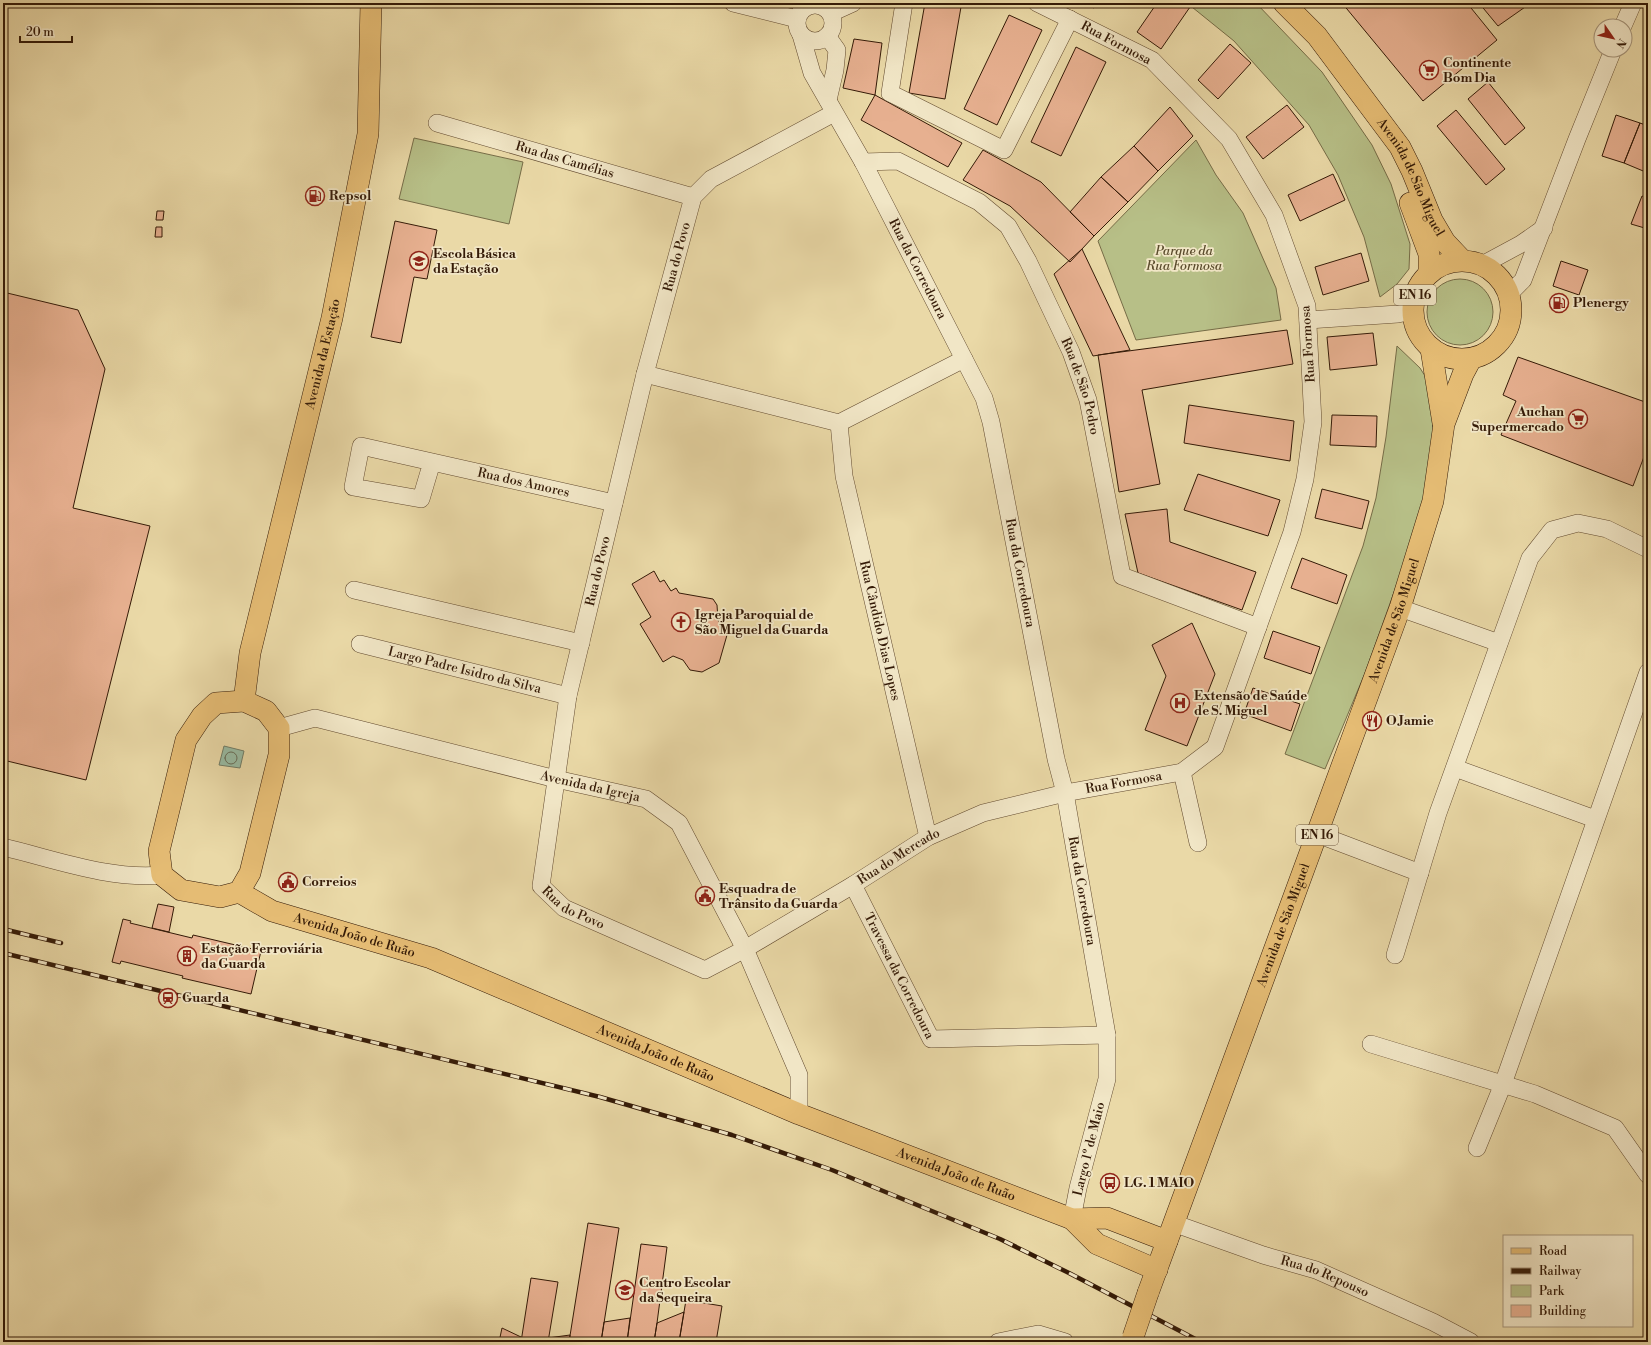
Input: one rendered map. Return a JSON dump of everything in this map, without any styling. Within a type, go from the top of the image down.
[{"type":"main road","name":"Avenida da Estação","points":[[244,701],[250,653],[332,318],[368,134],[371,3]]},
{"type":"main road","name":"Avenida de São Miguel","points":[[1284,3],[1317,36],[1400,147],[1412,171],[1432,220],[1445,242],[1472,262]]},
{"type":"main road","name":"Avenida de São Miguel","points":[[1359,93],[1392,159],[1419,225],[1429,254],[1429,273]]},
{"type":"main road","name":"EN 16","points":[[1472,262],[1498,276],[1509,294],[1512,309],[1509,325],[1502,339],[1494,348],[1483,355],[1471,359],[1457,359],[1443,356],[1431,349],[1421,338],[1415,325],[1412,310],[1414,297],[1420,284],[1429,273],[1439,266],[1472,262]]},
{"type":"main road","name":"Avenida de São Miguel","points":[[1431,349],[1444,424]]},
{"type":"main road","name":"Avenida de São Miguel","points":[[1170,1232],[1400,608],[1433,501],[1444,424],[1463,374],[1471,359]]},
{"type":"main road","points":[[244,701],[266,711],[279,728],[279,755],[250,873],[239,892],[220,898],[181,890],[162,875],[159,851],[186,740],[202,716],[216,703],[244,701]]},
{"type":"main road","name":"Avenida João de Ruão","points":[[239,892],[272,911],[431,958],[799,1114],[1072,1219]]},
{"type":"main road","points":[[1072,1219],[1107,1218],[1170,1232]]},
{"type":"main road","points":[[1072,1219],[1096,1244],[1157,1270]]},
{"type":"main road","name":"EN 16","points":[[1132,1340],[1170,1232]]},
{"type":"street","points":[[733,3],[799,27],[811,40],[822,40],[827,36],[833,26],[831,13],[823,6],[808,4],[803,9],[799,27]]},
{"type":"street","points":[[831,13],[853,3]]},
{"type":"street","points":[[904,3],[890,93],[1004,150],[1070,19]]},
{"type":"street","name":"Rua Formosa","points":[[1037,3],[1152,60],[1229,139],[1274,215],[1307,306],[1313,422],[1306,479],[1292,532],[1215,747],[1182,772],[1065,792]]},
{"type":"street","points":[[1626,18],[1632,3]]},
{"type":"street","name":"Rua da Corredoura","points":[[799,27],[812,73],[863,162],[984,398],[991,422],[1056,759],[1065,792],[1107,1035],[1107,1079]]},
{"type":"street","points":[[827,36],[837,50],[831,106]]},
{"type":"street","points":[[1509,294],[1523,280],[1544,228],[1576,139],[1610,58]]},
{"type":"street","name":"Rua do Povo","points":[[744,948],[705,970],[564,908],[540,886],[568,696],[645,374],[693,197],[711,179],[831,106]]},
{"type":"street","name":"Rua das Camélias","points":[[437,123],[693,197]]},
{"type":"street","name":"Rua de São Pedro","points":[[863,162],[898,161],[979,202],[1008,226],[1028,261],[1071,352],[1088,400],[1122,576],[1258,627]]},
{"type":"street","points":[[1472,262],[1521,244],[1544,228]]},
{"type":"street","points":[[1308,320],[1398,314],[1412,310]]},
{"type":"street","points":[[645,374],[839,423],[964,359]]},
{"type":"street","name":"Rua Cândido Dias Lopes","points":[[839,423],[844,476],[928,837]]},
{"type":"street","name":"Rua dos Amores","points":[[432,462],[421,499],[353,487],[361,446],[614,503]]},
{"type":"street","points":[[1395,956],[1420,873],[1455,768],[1530,558],[1552,530],[1578,523],[1607,529],[1648,549]]},
{"type":"street","points":[[354,590],[581,643]]},
{"type":"street","points":[[1400,608],[1500,643]]},
{"type":"street","name":"Largo Padre Isidro da Silva","points":[[360,644],[568,696]]},
{"type":"street","points":[[1477,1148],[1503,1084],[1648,672]]},
{"type":"street","name":"Avenida da Igreja","points":[[279,728],[315,718],[556,779],[646,799],[679,824],[744,948],[799,1076],[799,1114]]},
{"type":"street","points":[[1455,768],[1595,819]]},
{"type":"street","points":[[1182,772],[1198,843]]},
{"type":"street","name":"Rua do Mercado","points":[[744,948],[853,885],[928,837],[983,813],[1065,792]]},
{"type":"street","points":[[1317,834],[1420,873]]},
{"type":"street","points":[[3,847],[101,870],[140,877],[162,875]]},
{"type":"street","name":"Travessa da Corredoura","points":[[853,885],[931,1039],[1107,1035]]},
{"type":"street","points":[[1372,1044],[1535,1094],[1615,1128],[1648,1175]]},
{"type":"street","name":"Largo 1º de Maio","points":[[1072,1219],[1078,1188],[1107,1079]]},
{"type":"street","name":"Rua do Repouso","points":[[1170,1232],[1316,1270],[1433,1322],[1471,1342]]},
{"type":"street","points":[[998,1342],[1038,1334],[1065,1342]]},
{"type":"green space","points":[[1187,3],[1256,3],[1322,72],[1372,145],[1391,184],[1410,244],[1409,269],[1397,284],[1380,297],[1364,237],[1338,175],[1309,125],[1234,41]]},
{"type":"green space","points":[[414,138],[523,162],[509,224],[399,199]]},
{"type":"green space","name":"Parque da Rua Formosa","points":[[1196,140],[1216,175],[1243,213],[1276,288],[1281,320],[1136,340],[1098,241]]},
{"type":"green space","points":[[1454,279],[1466,279],[1478,284],[1488,294],[1493,306],[1491,325],[1478,340],[1466,345],[1454,345],[1442,340],[1432,330],[1427,318],[1427,306],[1432,294],[1442,284]]},
{"type":"green space","points":[[1397,346],[1420,368],[1425,376],[1435,412],[1426,503],[1365,673],[1325,769],[1285,754],[1363,546],[1376,498],[1386,437]]},
{"type":"water","points":[[224,746],[244,751],[240,768],[219,765]]},
{"type":"building","points":[[925,3],[940,3],[961,7],[945,99],[909,93]]},
{"type":"building","points":[[1085,3],[1097,3],[1094,8]]},
{"type":"building","points":[[1157,3],[1184,3],[1190,7],[1161,49],[1137,32]]},
{"type":"building","name":"Continente Bom Dia","points":[[1342,3],[1467,3],[1497,40],[1423,101]]},
{"type":"building","points":[[1479,3],[1526,3],[1528,5],[1498,26]]},
{"type":"building","points":[[1009,15],[1042,30],[997,125],[964,109]]},
{"type":"building","points":[[854,39],[882,43],[875,95],[843,88]]},
{"type":"building","points":[[1230,44],[1251,63],[1218,99],[1198,80]]},
{"type":"building","points":[[1076,47],[1106,62],[1061,156],[1031,142]]},
{"type":"building","points":[[1488,82],[1525,128],[1505,145],[1468,99]]},
{"type":"building","points":[[875,95],[962,143],[948,167],[861,120]]},
{"type":"building","points":[[1287,105],[1304,127],[1263,159],[1246,137]]},
{"type":"building","points":[[1170,107],[1193,136],[1158,171],[1134,146]]},
{"type":"building","points":[[1456,110],[1505,169],[1486,185],[1437,126]]},
{"type":"building","points":[[1616,115],[1640,123],[1624,163],[1602,156]]},
{"type":"building","points":[[1640,123],[1648,126],[1648,173],[1624,163]]},
{"type":"building","points":[[1134,146],[1158,171],[1128,202],[1101,177]]},
{"type":"building","points":[[983,150],[1041,182],[1094,236],[1070,262],[1010,206],[963,180]]},
{"type":"building","points":[[1333,174],[1345,200],[1300,221],[1288,195]]},
{"type":"building","points":[[1101,177],[1128,202],[1094,236],[1070,212]]},
{"type":"building","points":[[1642,196],[1648,198],[1648,229],[1631,224]]},
{"type":"building","points":[[157,211],[164,211],[163,220],[156,220]]},
{"type":"building","points":[[395,221],[437,230],[427,279],[414,277],[401,343],[371,337]]},
{"type":"building","points":[[156,227],[162,227],[162,237],[155,237]]},
{"type":"building","points":[[1082,249],[1130,350],[1093,356],[1054,274]]},
{"type":"building","points":[[1361,253],[1369,281],[1323,295],[1315,267]]},
{"type":"building","points":[[1561,261],[1588,270],[1579,295],[1553,286]]},
{"type":"building","points":[[3,292],[78,310],[105,369],[73,508],[150,526],[86,780],[3,760]]},
{"type":"building","points":[[1287,330],[1293,364],[1142,390],[1160,484],[1119,492],[1098,355]]},
{"type":"building","points":[[1373,333],[1377,365],[1330,370],[1327,337]]},
{"type":"building","name":"Auchan Supermercado","points":[[1518,357],[1648,403],[1648,446],[1633,486],[1501,435],[1516,401],[1503,395]]},
{"type":"building","points":[[1189,405],[1294,421],[1290,461],[1184,443]]},
{"type":"building","points":[[1332,415],[1377,416],[1376,447],[1330,445]]},
{"type":"building","points":[[1198,474],[1280,500],[1268,536],[1184,510]]},
{"type":"building","points":[[1322,489],[1369,501],[1362,529],[1315,518]]},
{"type":"building","points":[[1167,509],[1170,542],[1256,572],[1242,610],[1138,573],[1125,514]]},
{"type":"building","points":[[1302,558],[1347,575],[1337,604],[1291,588]]},
{"type":"building","name":"Igreja Paroquial de São Miguel da Guarda","points":[[654,571],[660,582],[664,580],[671,591],[676,588],[679,593],[713,599],[717,605],[718,620],[727,635],[719,663],[702,672],[690,670],[683,660],[673,656],[663,662],[640,624],[651,617],[632,584]]},
{"type":"building","name":"Extensão de Saúde de S. Miguel","points":[[1192,623],[1215,674],[1187,746],[1145,730],[1166,676],[1152,645]]},
{"type":"building","points":[[1273,631],[1320,647],[1311,674],[1264,658]]},
{"type":"building","points":[[1253,688],[1300,704],[1291,731],[1244,714]]},
{"type":"building","points":[[158,904],[174,907],[169,932],[152,928]]},
{"type":"building","name":"Estação Ferroviária da Guarda","points":[[123,919],[131,921],[130,923],[192,938],[193,935],[261,951],[251,994],[182,978],[183,976],[121,961],[120,964],[112,962]]},
{"type":"building","points":[[588,1223],[619,1228],[601,1342],[569,1342]]},
{"type":"building","points":[[641,1244],[667,1247],[657,1323],[654,1342],[627,1342]]},
{"type":"building","points":[[531,1278],[558,1282],[548,1342],[521,1342]]},
{"type":"building","points":[[686,1300],[722,1306],[716,1342],[679,1342]]},
{"type":"building","points":[[684,1312],[679,1342],[654,1342],[657,1323]]},
{"type":"building","points":[[630,1318],[627,1342],[601,1342],[604,1322]]},
{"type":"building","points":[[502,1328],[521,1337],[521,1342],[499,1342]]},
{"type":"building","points":[[570,1335],[569,1342],[548,1342],[548,1338]]},
{"type":"railway","points":[[3,929],[61,943]]},
{"type":"railway","points":[[3,953],[600,1097],[732,1135],[832,1170],[1000,1239],[1069,1273],[1201,1342]]},
{"type":"place","name":"Continente Bom Dia","points":[[1429,70]]},
{"type":"place","name":"Repsol","points":[[315,196]]},
{"type":"place","name":"Escola Básica da Estação","points":[[419,261]]},
{"type":"place","name":"Plenergy","points":[[1559,303]]},
{"type":"place","name":"Auchan Supermercado","points":[[1578,419]]},
{"type":"place","name":"Igreja Paroquial de São Miguel da Guarda","points":[[681,622]]},
{"type":"place","name":"Extensão de Saúde de S. Miguel","points":[[1180,703]]},
{"type":"place","name":"O Jamie","points":[[1372,721]]},
{"type":"place","name":"Correios","points":[[288,882]]},
{"type":"place","name":"Esquadra de Trânsito da Guarda","points":[[705,896]]},
{"type":"place","name":"Estação Ferroviária da Guarda","points":[[187,956]]},
{"type":"place","name":"Guarda","points":[[168,998]]},
{"type":"place","name":"LG. 1 MAIO","points":[[1110,1183]]},
{"type":"place","name":"Centro Escolar da Sequeira","points":[[625,1290]]}]
